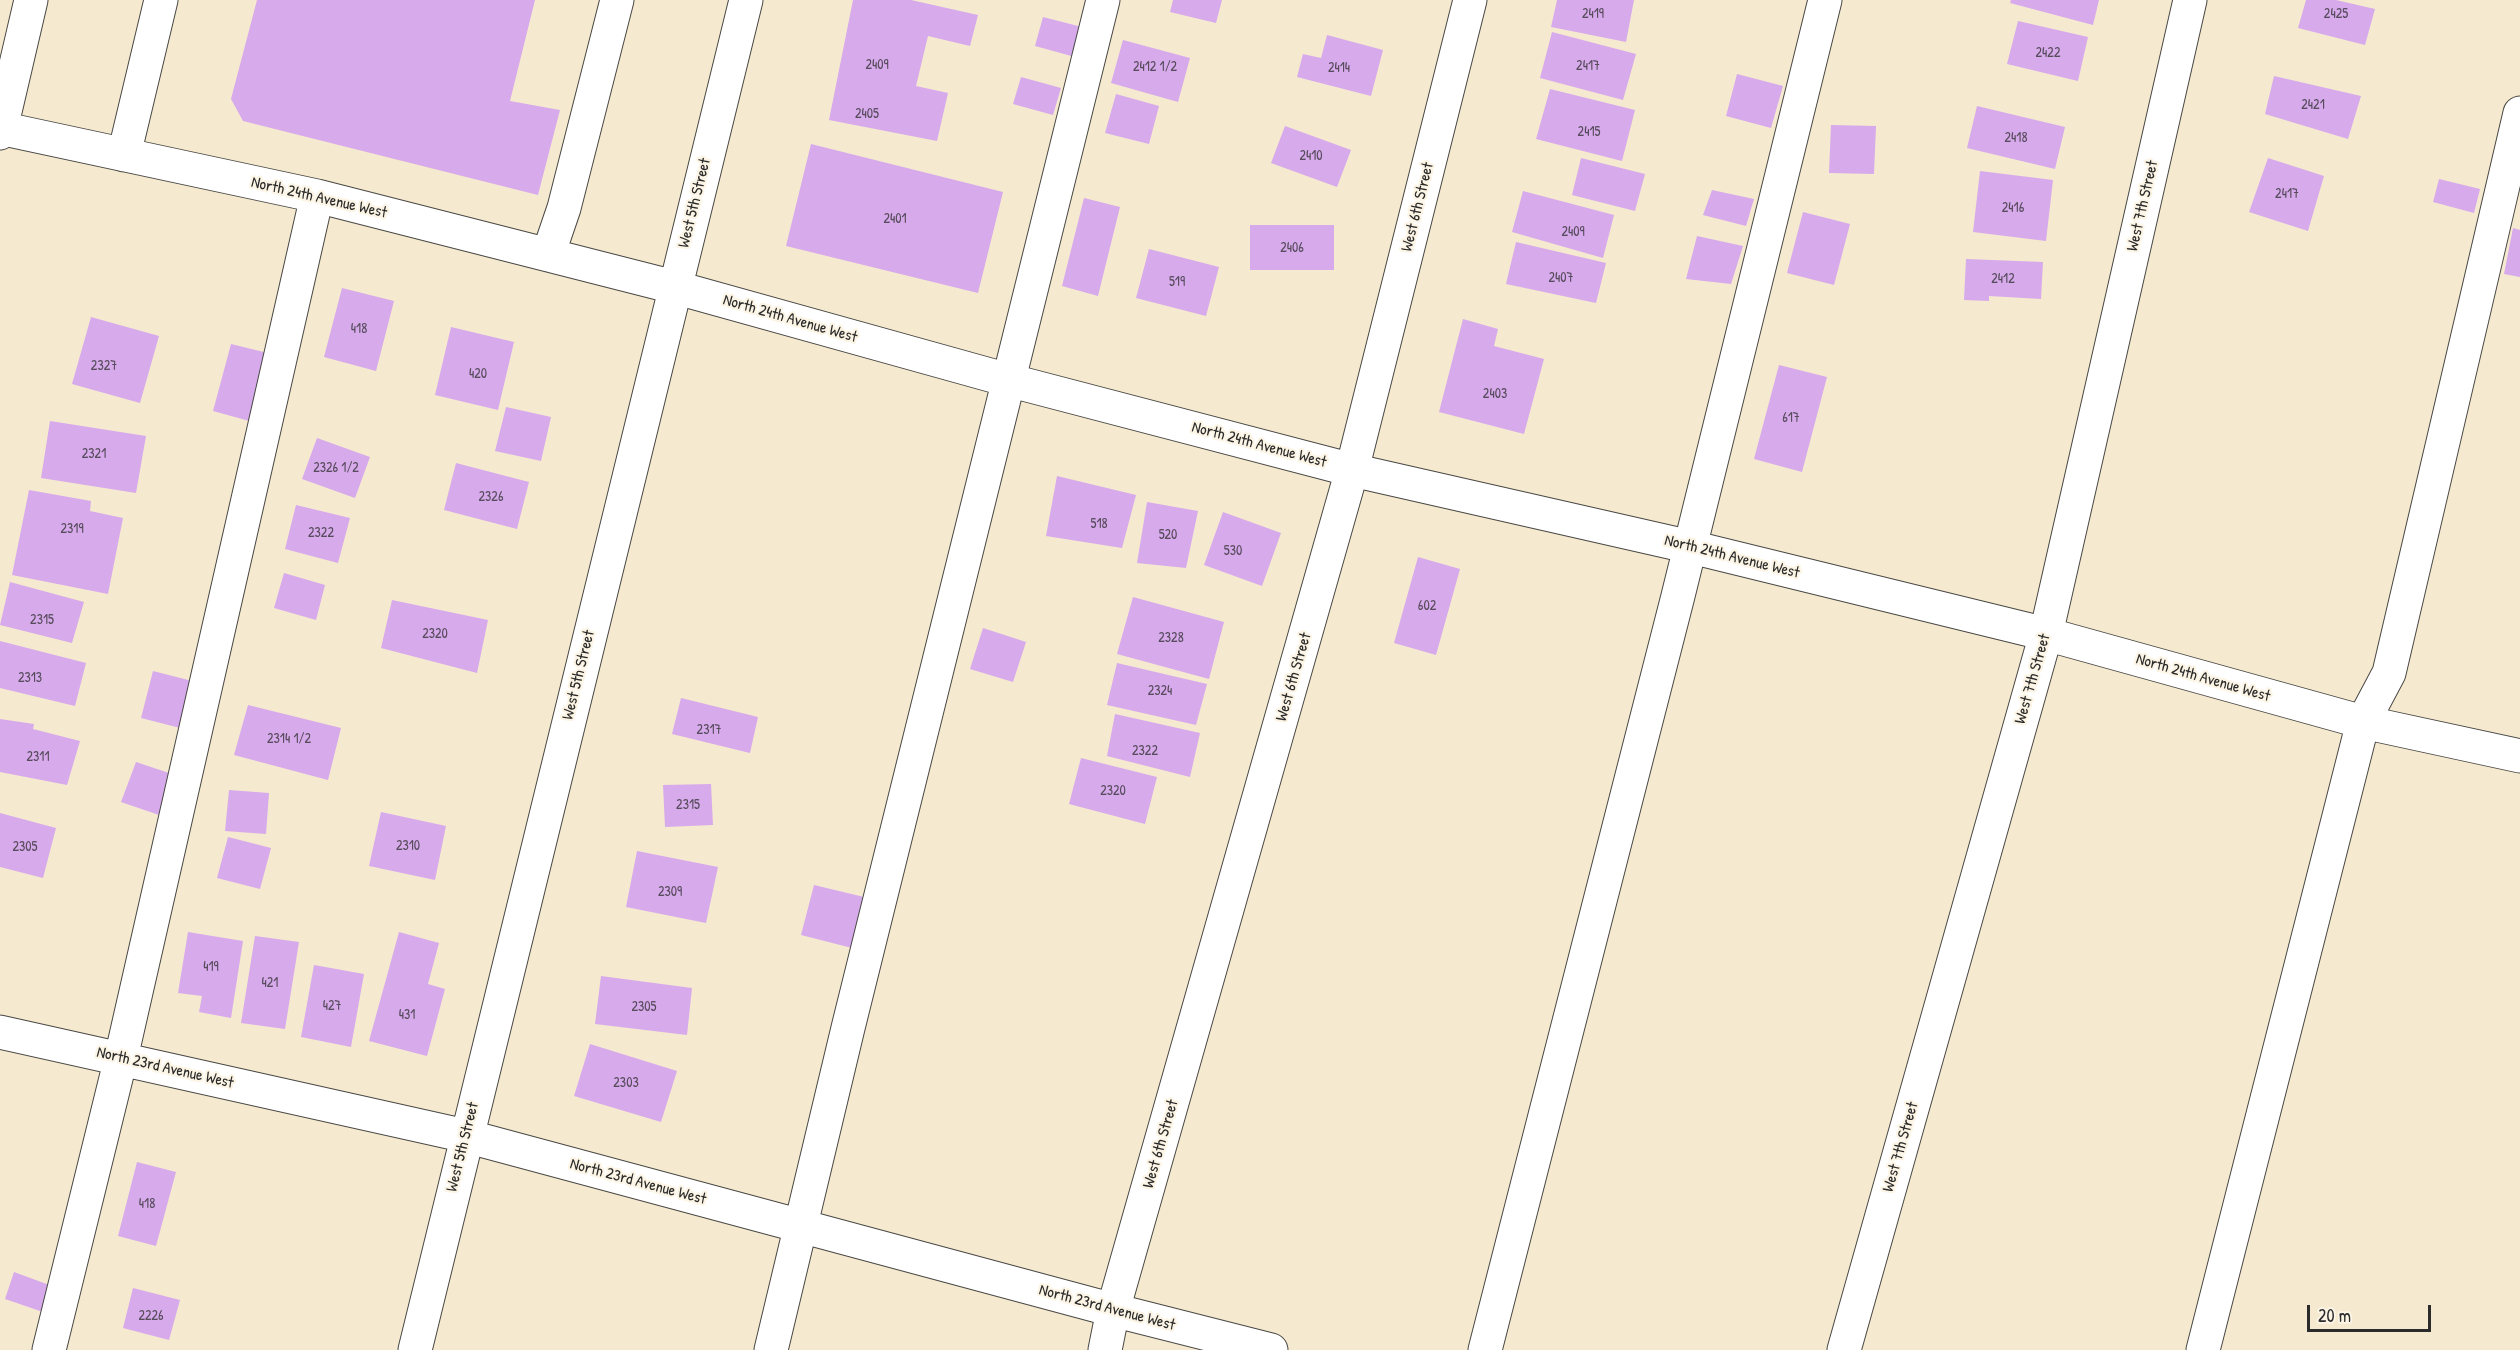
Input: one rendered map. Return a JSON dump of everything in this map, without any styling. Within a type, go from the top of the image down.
[{"type":"street","points":[[0,130],[31,0]]},
{"type":"street","points":[[124,155],[161,0]]},
{"type":"street","points":[[548,255],[564,208],[617,0]]},
{"type":"street","name":"West 5th Street","points":[[415,1350],[746,0]]},
{"type":"street","points":[[771,1350],[848,1028],[1103,0]]},
{"type":"street","name":"West 6th Street","points":[[1105,1350],[1113,1310],[1352,470],[1470,0]]},
{"type":"street","points":[[1485,1350],[1691,547],[1825,0]]},
{"type":"street","name":"West 7th Street","points":[[1844,1350],[2046,634],[2190,0]]},
{"type":"street","points":[[2203,1350],[2363,722],[2389,673],[2520,114]]},
{"type":"street","name":"North 24th Avenue West","points":[[0,130],[316,196],[674,287],[1008,380],[1352,470],[1691,547],[2046,634],[2363,722],[2520,756]]},
{"type":"street","points":[[48,1350],[121,1058],[316,196]]},
{"type":"street","name":"North 23rd Avenue West","points":[[0,1032],[466,1136],[1113,1310],[1271,1350]]},
{"type":"building","points":[[257,0],[535,0],[510,101],[560,110],[538,195],[243,121],[231,99]]},
{"type":"building","points":[[853,0],[911,0],[978,15],[970,46],[928,36],[916,86],[948,93],[937,141],[829,120]]},
{"type":"building","points":[[1173,0],[1222,0],[1216,23],[1170,12]]},
{"type":"building","points":[[1557,0],[1634,0],[1626,42],[1551,27]]},
{"type":"building","points":[[2011,0],[2099,0],[2093,25],[2010,3]]},
{"type":"building","points":[[2306,0],[2336,0],[2375,9],[2365,45],[2298,28]]},
{"type":"building","points":[[1043,17],[1082,27],[1075,57],[1035,46]]},
{"type":"building","points":[[2018,21],[2088,37],[2078,81],[2007,64]]},
{"type":"building","points":[[1552,32],[1636,54],[1623,100],[1540,78]]},
{"type":"building","points":[[1327,35],[1383,50],[1371,96],[1297,77],[1303,54],[1321,58]]},
{"type":"building","points":[[1123,40],[1190,58],[1178,102],[1111,83]]},
{"type":"building","points":[[1737,74],[1783,86],[1771,128],[1726,116]]},
{"type":"building","points":[[2274,76],[2361,96],[2348,139],[2265,114]]},
{"type":"building","points":[[1021,77],[1061,88],[1053,115],[1013,104]]},
{"type":"building","points":[[1550,89],[1635,110],[1622,161],[1536,139]]},
{"type":"building","points":[[1116,94],[1159,106],[1149,144],[1105,133]]},
{"type":"building","points":[[1977,106],[2065,127],[2055,169],[1967,148]]},
{"type":"building","points":[[1831,125],[1876,126],[1874,174],[1829,173]]},
{"type":"building","points":[[1285,126],[1351,150],[1337,187],[1271,163]]},
{"type":"building","points":[[811,144],[1003,192],[978,293],[786,246]]},
{"type":"building","points":[[1581,158],[1645,174],[1635,211],[1572,195]]},
{"type":"building","points":[[2268,158],[2324,176],[2308,231],[2249,212]]},
{"type":"building","points":[[1980,171],[2053,180],[2046,241],[1973,232]]},
{"type":"building","points":[[2439,179],[2480,189],[2474,213],[2433,202]]},
{"type":"building","points":[[1712,190],[1754,199],[1746,226],[1703,215]]},
{"type":"building","points":[[1523,191],[1614,215],[1603,258],[1512,232]]},
{"type":"building","points":[[1084,198],[1120,207],[1098,296],[1062,286]]},
{"type":"building","points":[[1803,212],[1850,224],[1834,285],[1787,273]]},
{"type":"building","points":[[1250,225],[1334,225],[1334,270],[1250,270]]},
{"type":"building","points":[[2513,228],[2520,230],[2520,277],[2504,274]]},
{"type":"building","points":[[1697,236],[1743,246],[1731,284],[1686,279]]},
{"type":"building","points":[[1516,242],[1606,263],[1596,303],[1506,284]]},
{"type":"building","points":[[1149,249],[1219,267],[1206,316],[1136,298]]},
{"type":"building","points":[[1966,259],[2043,262],[2041,299],[1989,296],[1989,301],[1964,300]]},
{"type":"building","points":[[342,288],[394,301],[376,371],[324,357]]},
{"type":"building","points":[[91,317],[159,336],[140,403],[72,384]]},
{"type":"building","points":[[1463,319],[1498,329],[1494,346],[1544,359],[1524,434],[1439,412]]},
{"type":"building","points":[[451,327],[514,342],[498,410],[435,395]]},
{"type":"building","points":[[231,344],[272,354],[253,422],[213,411]]},
{"type":"building","points":[[1779,365],[1827,377],[1802,472],[1754,459]]},
{"type":"building","points":[[506,407],[551,417],[541,461],[495,451]]},
{"type":"building","points":[[50,421],[146,436],[136,493],[41,478]]},
{"type":"building","points":[[317,438],[370,457],[355,498],[302,479]]},
{"type":"building","points":[[456,463],[529,482],[517,529],[444,510]]},
{"type":"building","points":[[1057,476],[1136,495],[1122,548],[1046,536]]},
{"type":"building","points":[[29,490],[91,501],[90,511],[123,518],[108,594],[12,575]]},
{"type":"building","points":[[1147,502],[1198,511],[1186,568],[1137,563]]},
{"type":"building","points":[[296,505],[350,518],[338,563],[285,549]]},
{"type":"building","points":[[1223,512],[1281,533],[1262,586],[1204,565]]},
{"type":"building","points":[[1418,557],[1460,569],[1436,655],[1394,643]]},
{"type":"building","points":[[284,573],[325,585],[316,620],[274,608]]},
{"type":"building","points":[[10,582],[84,602],[72,643],[0,625]]},
{"type":"building","points":[[1133,597],[1224,622],[1209,679],[1117,654]]},
{"type":"building","points":[[392,600],[488,620],[477,673],[381,648]]},
{"type":"building","points":[[983,628],[1026,642],[1013,682],[970,669]]},
{"type":"building","points":[[0,641],[86,663],[75,706],[0,688]]},
{"type":"building","points":[[1117,663],[1207,684],[1196,725],[1107,705]]},
{"type":"building","points":[[153,671],[200,683],[188,730],[141,718]]},
{"type":"building","points":[[681,698],[758,717],[750,753],[672,734]]},
{"type":"building","points":[[248,705],[341,728],[328,780],[234,755]]},
{"type":"building","points":[[1115,714],[1200,733],[1190,777],[1107,756]]},
{"type":"building","points":[[0,719],[34,724],[33,729],[80,741],[67,785],[0,772]]},
{"type":"building","points":[[1081,758],[1157,777],[1145,824],[1069,804]]},
{"type":"building","points":[[136,762],[175,775],[162,816],[121,802]]},
{"type":"building","points":[[711,784],[713,825],[665,827],[663,785]]},
{"type":"building","points":[[229,790],[269,793],[266,834],[225,831]]},
{"type":"building","points":[[381,812],[446,826],[435,880],[369,866]]},
{"type":"building","points":[[0,813],[56,828],[43,878],[0,867]]},
{"type":"building","points":[[228,837],[271,848],[260,889],[217,878]]},
{"type":"building","points":[[637,851],[718,867],[706,923],[626,907]]},
{"type":"building","points":[[814,885],[864,897],[852,948],[801,935]]},
{"type":"building","points":[[188,932],[243,941],[231,1018],[199,1012],[202,996],[178,993]]},
{"type":"building","points":[[399,932],[439,943],[428,984],[445,989],[427,1056],[369,1041]]},
{"type":"building","points":[[255,936],[299,942],[285,1029],[241,1023]]},
{"type":"building","points":[[314,965],[364,974],[351,1047],[301,1037]]},
{"type":"building","points":[[601,976],[692,988],[687,1035],[595,1024]]},
{"type":"building","points":[[590,1044],[677,1071],[661,1122],[574,1096]]},
{"type":"building","points":[[137,1162],[176,1172],[156,1246],[118,1236]]},
{"type":"building","points":[[14,1272],[52,1286],[43,1312],[5,1299]]},
{"type":"building","points":[[133,1288],[180,1300],[169,1340],[123,1328]]}]
